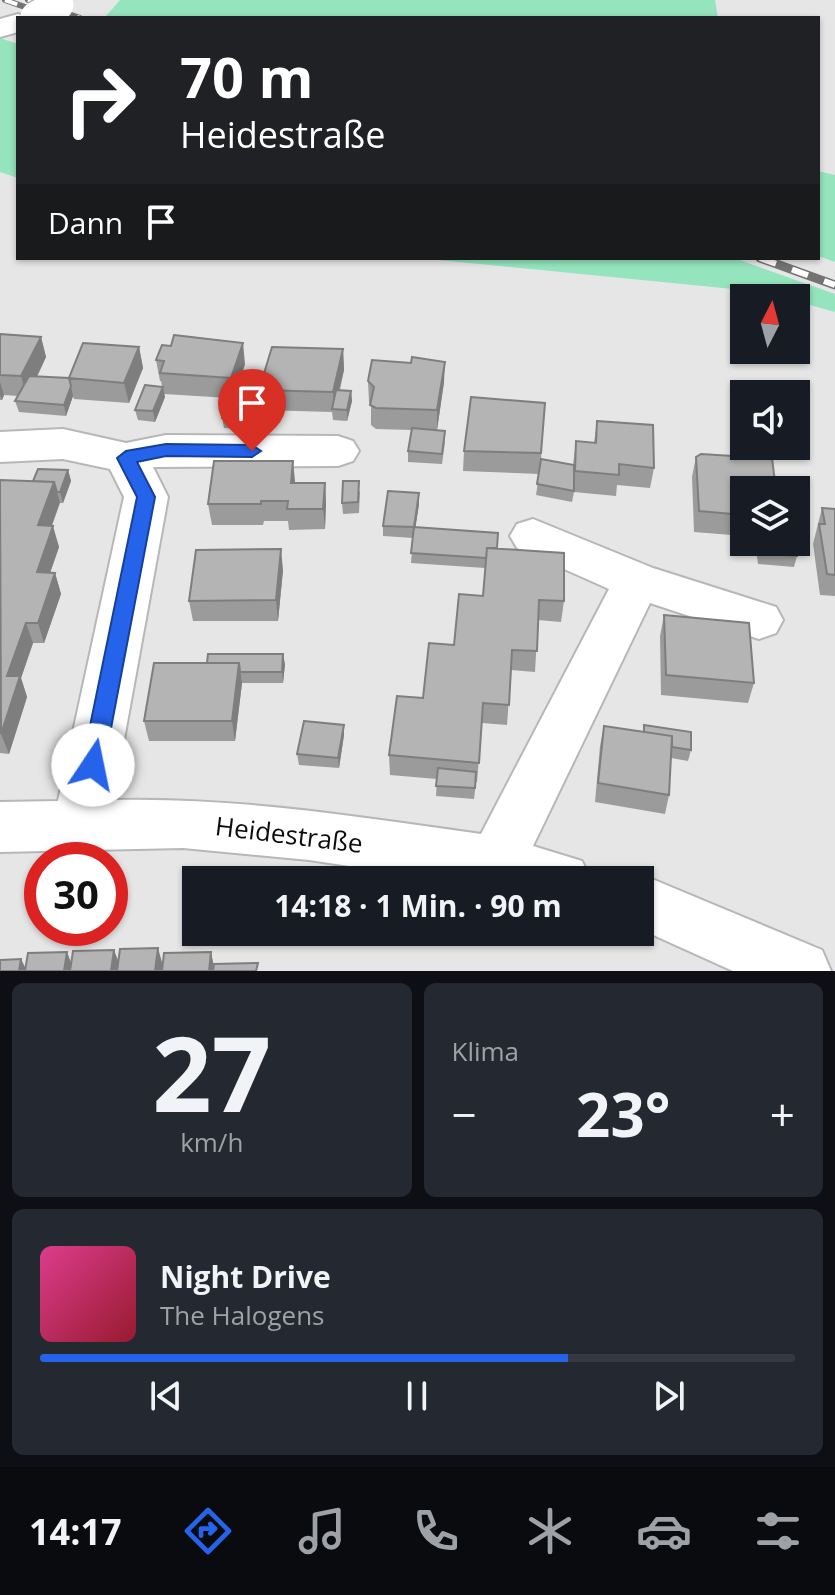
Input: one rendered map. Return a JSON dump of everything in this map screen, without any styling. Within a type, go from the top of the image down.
[{"type":"street","points":[[0,447],[63,444],[126,458],[166,450],[338,451]]},
{"type":"street","points":[[81,824],[146,497],[126,458]]},
{"type":"street","points":[[533,536],[637,581],[759,620]]},
{"type":"street","points":[[496,862],[637,581]]},
{"type":"street","name":"Heidestraße","points":[[0,827],[183,823],[309,835],[511,866]]},
{"type":"street","points":[[654,907],[801,971]]},
{"type":"green space","points":[[120,0],[715,0],[718,16],[106,16]]},
{"type":"green space","points":[[0,38],[16,43],[16,177],[0,172]]},
{"type":"green space","points":[[820,171],[835,175],[835,262],[820,257]]},
{"type":"green space","points":[[438,260],[740,260],[807,284],[730,284],[730,289]]},
{"type":"green space","points":[[810,285],[835,294],[835,312],[810,305]]},
{"type":"building","points":[[0,334],[41,337],[21,376],[0,375]]},
{"type":"building","points":[[174,335],[243,343],[231,378],[160,373],[164,361],[156,360],[162,345],[171,346]]},
{"type":"building","points":[[83,343],[139,347],[124,383],[69,378]]},
{"type":"building","points":[[272,347],[343,349],[333,392],[259,390]]},
{"type":"building","points":[[412,357],[445,362],[437,410],[376,408],[370,405],[374,387],[368,381],[372,360],[411,363]]},
{"type":"building","points":[[29,376],[69,378],[71,386],[64,405],[15,401]]},
{"type":"building","points":[[252,377],[263,378],[259,403],[244,402],[238,419],[222,418],[229,397],[245,398]]},
{"type":"building","points":[[145,385],[163,387],[153,411],[135,410]]},
{"type":"building","points":[[336,390],[351,391],[347,410],[332,409]]},
{"type":"building","points":[[471,397],[545,403],[541,453],[464,451]]},
{"type":"building","points":[[597,421],[653,425],[654,468],[619,464],[619,475],[575,471],[576,441],[596,443]]},
{"type":"building","points":[[412,428],[445,431],[442,454],[408,451]]},
{"type":"building","points":[[701,454],[730,456],[730,460],[772,460],[774,476],[730,476],[730,514],[699,511],[696,457]]},
{"type":"building","points":[[541,459],[574,465],[574,491],[537,484]]},
{"type":"building","points":[[214,461],[293,461],[291,483],[325,483],[323,509],[287,509],[288,501],[208,504]]},
{"type":"building","points":[[38,469],[68,470],[60,492],[57,492],[54,482],[33,481]]},
{"type":"building","points":[[0,480],[54,482],[38,525],[53,526],[37,572],[55,573],[38,623],[26,623],[7,676],[20,676],[1,734]]},
{"type":"building","points":[[343,481],[359,481],[358,502],[342,503]]},
{"type":"building","points":[[388,491],[419,493],[414,527],[383,526]]},
{"type":"building","points":[[822,508],[835,509],[835,575],[827,574],[819,524],[825,524]]},
{"type":"building","points":[[414,527],[498,533],[497,548],[487,548],[486,558],[411,553]]},
{"type":"building","points":[[487,548],[564,553],[564,601],[539,600],[537,651],[512,650],[509,705],[483,703],[479,763],[389,755],[397,696],[423,698],[429,643],[454,645],[459,594],[483,596]]},
{"type":"building","points":[[281,549],[276,600],[189,601],[196,550]]},
{"type":"building","points":[[664,615],[749,623],[754,683],[666,675]]},
{"type":"building","points":[[208,654],[283,654],[282,672],[240,672],[239,663],[207,663]]},
{"type":"building","points":[[154,663],[239,663],[232,721],[144,721]]},
{"type":"building","points":[[304,721],[344,725],[338,758],[297,754]]},
{"type":"building","points":[[644,725],[691,732],[691,750],[672,747],[672,736],[644,732]]},
{"type":"building","points":[[604,726],[672,736],[669,795],[598,783]]},
{"type":"building","points":[[438,768],[476,772],[475,788],[436,786]]},
{"type":"building","points":[[158,948],[155,971],[117,971],[120,949]]},
{"type":"building","points":[[114,950],[111,971],[70,971],[73,951]]},
{"type":"building","points":[[67,952],[64,971],[25,971],[28,953]]},
{"type":"building","points":[[211,952],[209,971],[162,971],[164,953]]},
{"type":"building","points":[[21,959],[19,971],[0,971],[0,960]]},
{"type":"building","points":[[258,963],[256,971],[213,971],[214,964]]},
{"type":"railway","points":[[5,0],[39,12]]},
{"type":"railway","points":[[28,0],[74,16]]},
{"type":"railway","points":[[766,260],[835,285]]},
{"type":"route","points":[[93,765],[146,497],[126,458],[166,450],[252,451]]}]
